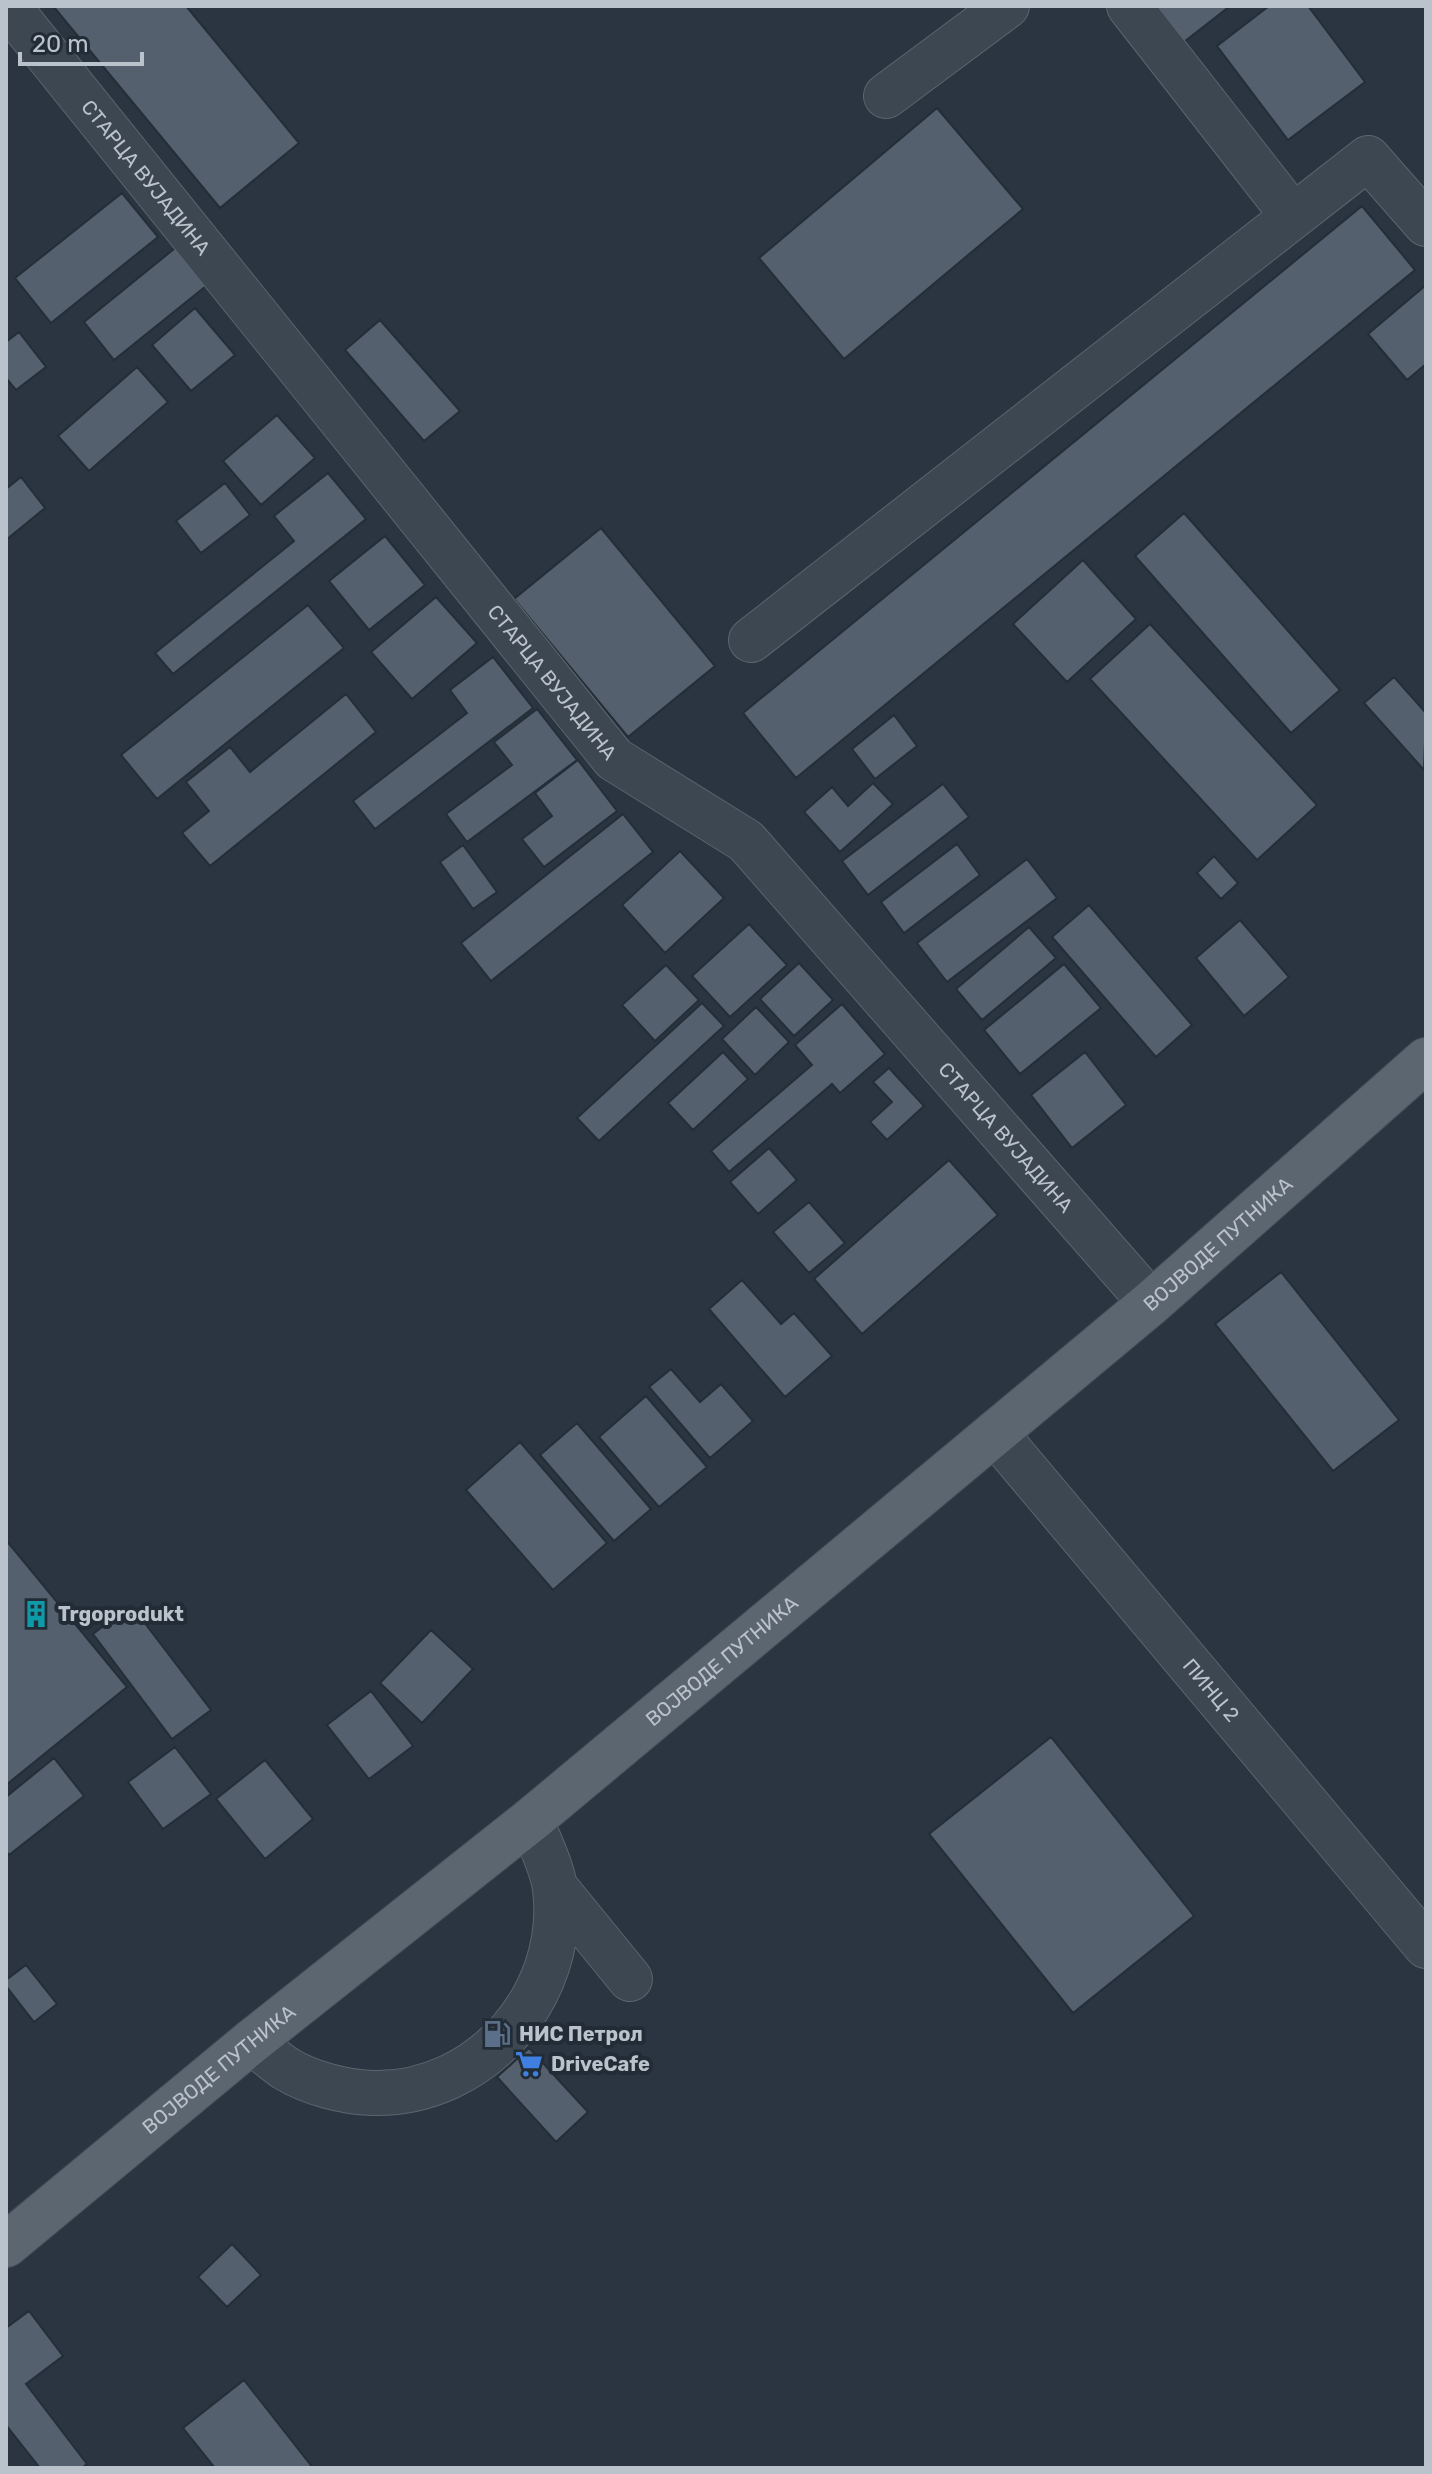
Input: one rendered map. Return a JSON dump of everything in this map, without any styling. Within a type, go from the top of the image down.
[{"type":"main road","name":"ВОЈВОДЕ ПУТНИКА","points":[[6,2245],[251,2042],[531,1820],[1151,1303],[1426,1060]]},
{"type":"street","name":"СТАРЦА ВУЈАДИНА","points":[[8,6],[614,759],[746,841],[1151,1303]]},
{"type":"street","points":[[886,96],[1007,6]]},
{"type":"street","points":[[1129,6],[1293,216]]},
{"type":"street","points":[[751,640],[1368,158],[1426,224]]},
{"type":"street","name":"ПИНЦ 2","points":[[995,1433],[1426,1946]]},
{"type":"street","points":[[251,2042],[287,2069],[328,2086],[373,2093],[417,2088],[459,2073],[496,2048],[526,2014],[546,1975],[556,1931],[555,1887],[531,1820]]},
{"type":"street","points":[[555,1887],[630,1979]]},
{"type":"building","points":[[53,6],[186,6],[299,143],[220,208]]},
{"type":"building","points":[[1150,6],[1230,6],[1180,45]]},
{"type":"building","points":[[1269,6],[1308,6],[1365,82],[1288,140],[1217,46]]},
{"type":"building","points":[[937,108],[1023,209],[844,359],[759,258]]},
{"type":"building","points":[[122,193],[158,237],[51,323],[15,278]]},
{"type":"building","points":[[1362,206],[1415,270],[796,778],[743,713]]},
{"type":"building","points":[[185,240],[216,278],[114,360],[84,322]]},
{"type":"building","points":[[1426,285],[1426,364],[1407,380],[1368,334]]},
{"type":"building","points":[[195,308],[235,355],[191,391],[152,345]]},
{"type":"building","points":[[380,320],[460,411],[424,441],[345,350]]},
{"type":"building","points":[[19,332],[46,367],[16,390],[6,378],[6,342]]},
{"type":"building","points":[[137,367],[168,402],[89,471],[58,436]]},
{"type":"building","points":[[277,415],[315,458],[261,505],[223,461]]},
{"type":"building","points":[[328,473],[366,519],[173,674],[155,653],[294,541],[274,516]]},
{"type":"building","points":[[21,477],[45,508],[6,540],[6,489]]},
{"type":"building","points":[[225,483],[250,515],[201,553],[176,521]]},
{"type":"building","points":[[1184,513],[1340,690],[1291,733],[1135,556]]},
{"type":"building","points":[[601,528],[715,666],[628,737],[514,599]]},
{"type":"building","points":[[385,536],[425,585],[369,630],[329,581]]},
{"type":"building","points":[[1083,560],[1136,619],[1067,682],[1013,624]]},
{"type":"building","points":[[436,597],[477,643],[412,699],[371,652]]},
{"type":"building","points":[[308,605],[344,648],[157,799],[121,755]]},
{"type":"building","points":[[1150,624],[1317,805],[1257,860],[1090,679]]},
{"type":"building","points":[[493,657],[533,708],[375,829],[353,801],[467,713],[450,690]]},
{"type":"building","points":[[1394,677],[1426,713],[1424,770],[1364,703]]},
{"type":"building","points":[[346,694],[376,732],[210,866],[182,833],[209,811],[186,782],[230,747],[250,772]]},
{"type":"building","points":[[537,709],[577,760],[467,842],[446,814],[512,765],[494,742]]},
{"type":"building","points":[[894,715],[917,746],[875,779],[852,749]]},
{"type":"building","points":[[578,760],[617,811],[544,867],[522,839],[552,816],[535,793]]},
{"type":"building","points":[[873,783],[893,804],[840,852],[804,812],[832,787],[848,806]]},
{"type":"building","points":[[943,784],[969,817],[868,895],[842,861]]},
{"type":"building","points":[[623,814],[653,852],[491,981],[461,943]]},
{"type":"building","points":[[957,844],[980,875],[904,933],[881,902]]},
{"type":"building","points":[[463,845],[497,892],[473,909],[440,862]]},
{"type":"building","points":[[680,851],[724,898],[665,953],[622,905]]},
{"type":"building","points":[[1214,856],[1238,883],[1221,899],[1197,873]]},
{"type":"building","points":[[1027,859],[1057,898],[947,982],[917,943]]},
{"type":"building","points":[[1089,905],[1192,1025],[1156,1057],[1052,937]]},
{"type":"building","points":[[1240,920],[1289,977],[1244,1016],[1196,958]]},
{"type":"building","points":[[749,924],[787,965],[730,1017],[692,976]]},
{"type":"building","points":[[1029,927],[1056,958],[982,1020],[956,989]]},
{"type":"building","points":[[799,963],[833,1000],[794,1036],[760,999]]},
{"type":"building","points":[[1064,964],[1101,1008],[1020,1074],[984,1030]]},
{"type":"building","points":[[666,965],[699,1000],[655,1041],[622,1005]]},
{"type":"building","points":[[702,1003],[724,1026],[599,1141],[577,1118]]},
{"type":"building","points":[[842,1004],[885,1054],[840,1093],[832,1084],[729,1172],[711,1151],[812,1065],[795,1045]]},
{"type":"building","points":[[756,1007],[789,1042],[755,1075],[722,1039]]},
{"type":"building","points":[[723,1052],[748,1079],[693,1130],[668,1103]]},
{"type":"building","points":[[1085,1052],[1126,1105],[1072,1148],[1031,1095]]},
{"type":"building","points":[[889,1068],[924,1106],[887,1140],[870,1122],[892,1102],[873,1082]]},
{"type":"building","points":[[769,1148],[797,1180],[758,1214],[730,1182]]},
{"type":"building","points":[[949,1160],[998,1215],[862,1334],[814,1279]]},
{"type":"building","points":[[809,1202],[845,1243],[809,1273],[773,1232]]},
{"type":"building","points":[[1281,1272],[1399,1420],[1333,1471],[1215,1324]]},
{"type":"building","points":[[742,1280],[781,1324],[794,1313],[832,1356],[785,1397],[709,1309]]},
{"type":"building","points":[[671,1369],[700,1402],[721,1384],[753,1421],[710,1458],[649,1387]]},
{"type":"building","points":[[646,1396],[707,1467],[659,1507],[599,1437]]},
{"type":"building","points":[[577,1423],[651,1509],[614,1541],[540,1455]]},
{"type":"building","points":[[520,1442],[607,1543],[553,1590],[466,1490]]},
{"type":"building","name":"Trgoprodukt","points":[[6,1540],[127,1687],[6,1785]]},
{"type":"building","points":[[131,1605],[211,1710],[172,1739],[93,1634]]},
{"type":"building","points":[[431,1630],[473,1669],[422,1723],[380,1683]]},
{"type":"building","points":[[371,1691],[413,1746],[369,1779],[327,1725]]},
{"type":"building","points":[[1051,1737],[1194,1916],[1073,2013],[929,1834]]},
{"type":"building","points":[[175,1747],[211,1794],[163,1829],[128,1782]]},
{"type":"building","points":[[54,1758],[84,1796],[9,1855],[6,1851],[6,1797]]},
{"type":"building","points":[[265,1760],[313,1819],[265,1859],[216,1799]]},
{"type":"building","points":[[26,1965],[57,2004],[34,2022],[6,1986],[6,1980]]},
{"type":"building","points":[[529,2048],[588,2112],[556,2142],[497,2077]]},
{"type":"building","points":[[232,2244],[261,2275],[227,2307],[198,2277]]},
{"type":"building","points":[[29,2311],[63,2356],[26,2384],[87,2464],[82,2468],[40,2468],[6,2425],[6,2328]]},
{"type":"building","points":[[244,2380],[313,2468],[215,2468],[183,2428]]},
{"type":"place","name":"Trgoprodukt","points":[[36,1614]]},
{"type":"place","name":"НИС Петрол","points":[[497,2034]]},
{"type":"place","name":"DriveCafe","points":[[529,2064]]}]
